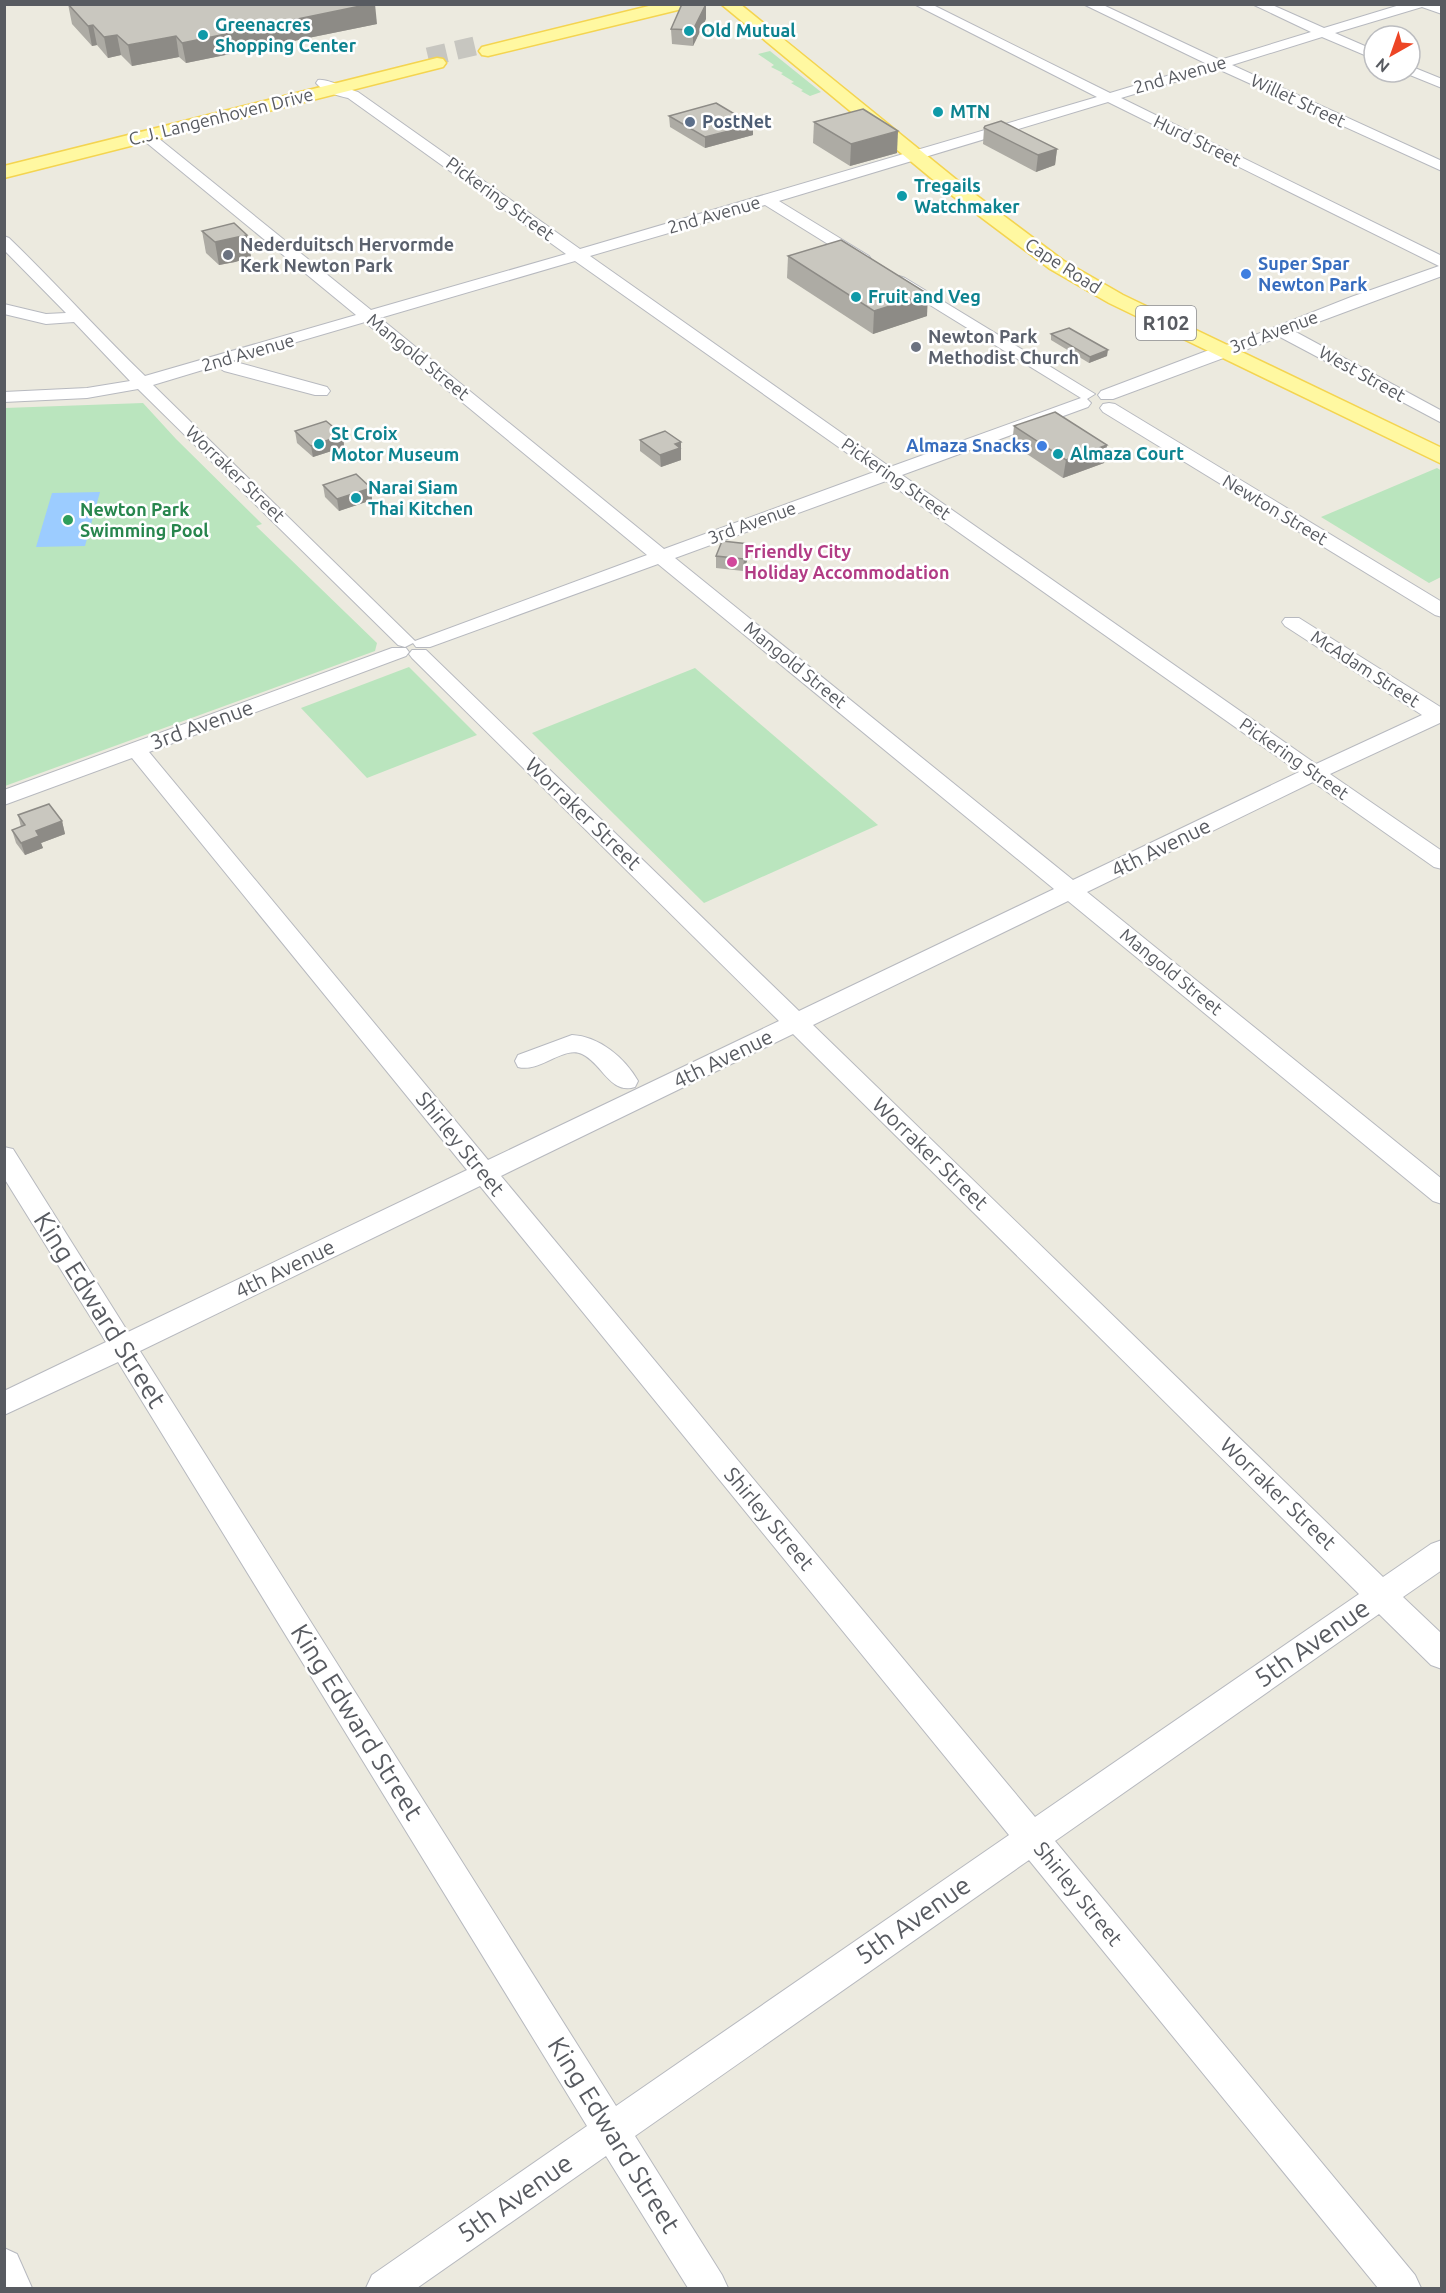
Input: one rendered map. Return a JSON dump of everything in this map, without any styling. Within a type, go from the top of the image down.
[{"type":"main road","points":[[646,4],[483,48],[680,4]]},
{"type":"main road","name":"Cape Road","points":[[729,4],[924,153],[1087,271],[1442,457]]},
{"type":"main road","name":"Cape Road","points":[[746,4],[924,153]]},
{"type":"main road","name":"C.J. Langenhoven Drive","points":[[4,172],[433,60]]},
{"type":"main road","name":"C.J. Langenhoven Drive","points":[[4,161],[339,86]]},
{"type":"main road","name":"Cape Road","points":[[1232,349],[1442,445]]},
{"type":"street","name":"Hurd Street","points":[[920,4],[1442,262]]},
{"type":"street","name":"Willet Street","points":[[1089,4],[1442,167]]},
{"type":"street","points":[[1258,4],[1362,50]]},
{"type":"street","name":"2nd Avenue","points":[[4,397],[87,393],[142,383],[219,362],[1418,4]]},
{"type":"street","points":[[1427,4],[1442,10]]},
{"type":"street","points":[[1422,75],[1442,84]]},
{"type":"street","name":"Pickering Street","points":[[339,86],[1442,862]]},
{"type":"street","name":"Mangold Street","points":[[147,136],[1442,1194]]},
{"type":"street","points":[[767,200],[1084,399],[1094,409],[1108,401]]},
{"type":"street","name":"Worraker Street","points":[[4,241],[57,293],[74,317]]},
{"type":"street","name":"Worraker Street","points":[[4,256],[91,333],[1442,1655]]},
{"type":"street","name":"3rd Avenue","points":[[1108,401],[1232,349],[1357,300],[1442,270]]},
{"type":"street","points":[[4,309],[46,319],[74,317]]},
{"type":"street","name":"West Street","points":[[1282,331],[1442,418]]},
{"type":"street","points":[[219,362],[230,367],[321,391]]},
{"type":"street","name":"3rd Avenue","points":[[4,798],[1084,399]]},
{"type":"street","name":"Newton Street","points":[[1108,401],[1436,602]]},
{"type":"street","name":"McAdam Street","points":[[1293,622],[1439,715]]},
{"type":"street","name":"4th Avenue","points":[[4,1404],[1314,773],[1439,715]]},
{"type":"street","name":"Shirley Street","points":[[136,750],[1402,2289]]},
{"type":"street","points":[[527,1061],[576,1042],[595,1050],[626,1081]]},
{"type":"street","name":"King Edward Street","points":[[4,1156],[709,2289]]},
{"type":"street","name":"5th Avenue","points":[[385,2289],[1442,1552]]},
{"type":"street","points":[[4,2267],[14,2289]]},
{"type":"green space","points":[[770,51],[821,92],[810,96],[801,91],[803,90],[791,83],[794,82],[771,67],[774,65],[758,54]]},
{"type":"green space","points":[[143,403],[262,524],[256,526],[377,643],[375,651],[5,786],[5,408]]},
{"type":"green space","points":[[1437,468],[1442,471],[1441,577],[1429,583],[1321,517]]},
{"type":"green space","points":[[409,667],[477,735],[367,778],[301,708]]},
{"type":"green space","points":[[695,668],[878,825],[704,903],[532,733]]},
{"type":"water","name":"Newton Park Swimming Pool","points":[[100,492],[85,546],[36,547],[52,493]]},
{"type":"building","points":[[68,4],[370,4],[182,43],[176,36],[128,45],[117,35],[104,37],[93,25],[88,26]]},
{"type":"building","points":[[682,4],[706,4],[693,30],[671,29]]},
{"type":"building","points":[[716,103],[753,125],[705,137],[669,116]]},
{"type":"building","points":[[863,109],[898,131],[851,144],[814,122]]},
{"type":"building","points":[[1001,121],[1057,149],[1038,155],[984,128]]},
{"type":"building","points":[[234,223],[247,235],[215,242],[202,231]]},
{"type":"building","points":[[841,240],[928,294],[874,311],[788,256]]},
{"type":"building","points":[[1069,328],[1108,350],[1090,357],[1051,334]]},
{"type":"building","points":[[1055,412],[1107,445],[1066,460],[1014,426]]},
{"type":"building","points":[[326,421],[343,435],[311,446],[295,431]]},
{"type":"building","points":[[665,431],[681,442],[675,444],[680,448],[660,455],[640,440]]},
{"type":"building","points":[[356,474],[371,488],[337,499],[323,485]]},
{"type":"building","points":[[722,541],[749,544],[744,559],[716,556]]},
{"type":"building","points":[[49,804],[62,821],[36,831],[39,836],[21,843],[12,830],[25,825],[18,815]]},
{"type":"tunnel","points":[[428,57],[479,45]]},
{"type":"place","name":"Old Mutual","points":[[689,31]]},
{"type":"place","name":"Greenacres Shopping Center","points":[[203,35]]},
{"type":"place","name":"MTN","points":[[938,112]]},
{"type":"place","name":"PostNet","points":[[690,122]]},
{"type":"place","name":"Tregails Watchmaker","points":[[902,196]]},
{"type":"place","name":"Nederduitsch Hervormde Kerk Newton Park","points":[[228,255]]},
{"type":"place","name":"Super Spar Newton Park","points":[[1246,274]]},
{"type":"place","name":"Fruit and Veg","points":[[856,297]]},
{"type":"place","name":"Newton Park Methodist Church","points":[[916,347]]},
{"type":"place","name":"St Croix Motor Museum","points":[[319,444]]},
{"type":"place","name":"Almaza Snacks","points":[[1042,446]]},
{"type":"place","name":"Almaza Court","points":[[1058,454]]},
{"type":"place","name":"Narai Siam Thai Kitchen","points":[[356,498]]},
{"type":"place","name":"Newton Park Swimming Pool","points":[[68,520]]},
{"type":"place","name":"Friendly City Holiday Accommodation","points":[[732,562]]}]
